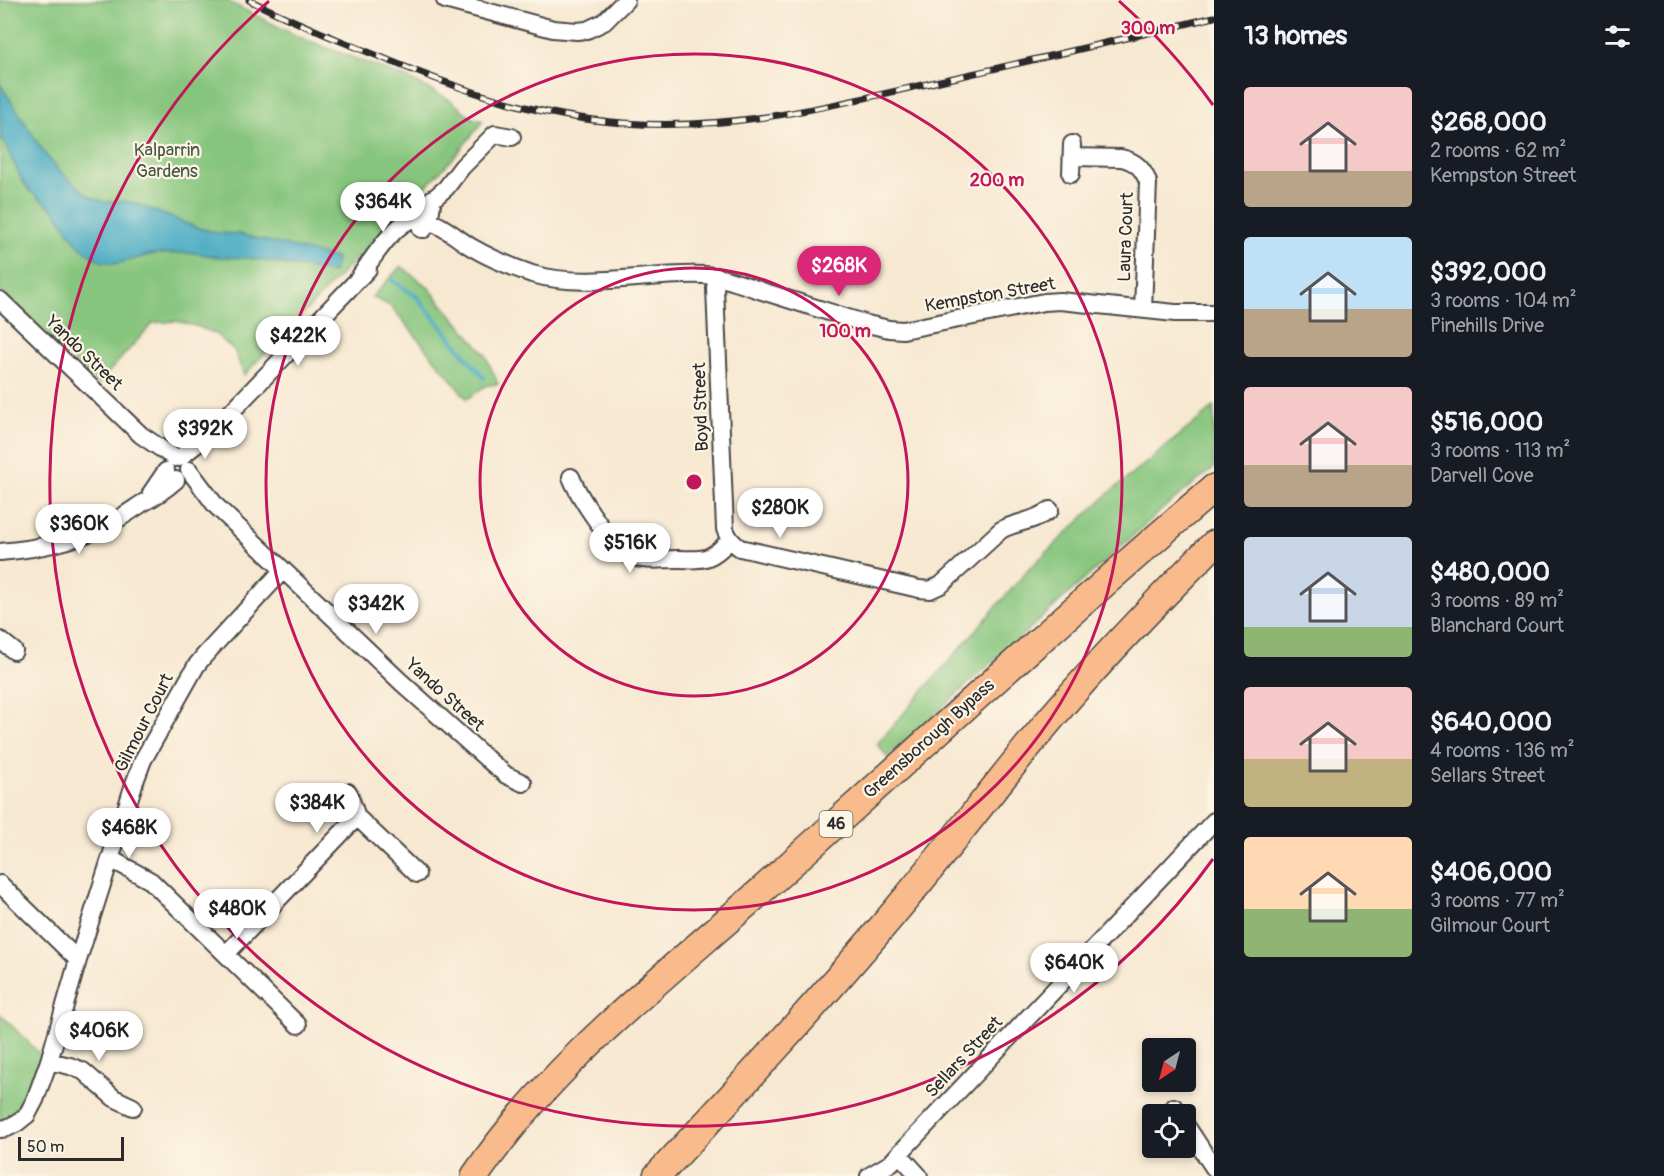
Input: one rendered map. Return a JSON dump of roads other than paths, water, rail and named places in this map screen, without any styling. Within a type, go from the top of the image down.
[{"type":"highway","name":"Greensborough Bypass","points":[[475,1176],[503,1137],[540,1093],[600,1032],[751,900],[1062,620],[1214,488]]},
{"type":"highway","points":[[657,1176],[854,960],[1081,683],[1151,607],[1214,544]]},
{"type":"street","points":[[445,0],[565,31],[587,30],[600,24],[626,0]]},
{"type":"street","points":[[0,552],[54,544],[85,535],[140,505],[360,276],[408,234],[425,224],[424,206],[446,188],[462,167],[496,134]]},
{"type":"street","name":"Laura Court","points":[[1071,174],[1072,151],[1129,160],[1140,167],[1145,175],[1148,183],[1143,310]]},
{"type":"street","name":"Kempston Street","points":[[425,224],[500,262],[520,270],[554,278],[581,280],[717,276],[867,324],[890,329],[914,328],[1044,302],[1060,301],[1143,310],[1214,313]]},
{"type":"street","name":"Boyd Street","points":[[717,276],[715,288],[725,529],[730,540]]},
{"type":"street","name":"Yando Street","points":[[0,300],[393,674],[478,752],[506,775],[523,783]]},
{"type":"street","points":[[571,477],[585,506],[620,549],[632,556],[643,559],[706,559],[730,540],[740,548],[930,590],[941,585],[1001,530],[1010,525],[1034,520],[1050,510]]},
{"type":"street","name":"Gilmour Court","points":[[0,1129],[16,1123],[32,1108],[49,1061],[78,960],[139,770],[196,666],[216,641],[283,570]]},
{"type":"street","points":[[0,640],[14,651]]},
{"type":"street","points":[[348,792],[357,817],[417,874]]},
{"type":"street","points":[[226,954],[357,817]]},
{"type":"street","name":"Sellars Street","points":[[869,1176],[892,1164],[1214,821]]},
{"type":"street","points":[[117,840],[151,880],[298,1025]]},
{"type":"street","points":[[111,859],[151,880]]},
{"type":"street","points":[[0,884],[78,960]]},
{"type":"street","points":[[49,1061],[83,1071],[114,1098],[133,1107]]},
{"type":"street","points":[[1196,1141],[1214,1168]]},
{"type":"street","points":[[892,1164],[908,1176]]},
{"type":"street","points":[[892,1164],[919,1176]]},
{"type":"water","points":[[0,84],[45,154],[61,172],[89,196],[105,202],[126,201],[137,204],[198,228],[218,233],[239,234],[336,258],[334,273],[248,258],[194,253],[154,254],[115,264],[101,261],[86,252],[76,242],[54,210],[30,191],[23,182],[0,134]]},
{"type":"waterway","points":[[392,280],[417,297],[484,378]]},
{"type":"railway","points":[[249,0],[313,30],[408,68],[498,100],[591,120],[664,125],[741,120],[816,108],[1214,17]]},
{"type":"park label","name":"Kalparrin Gardens","points":[[167,160]]}]
